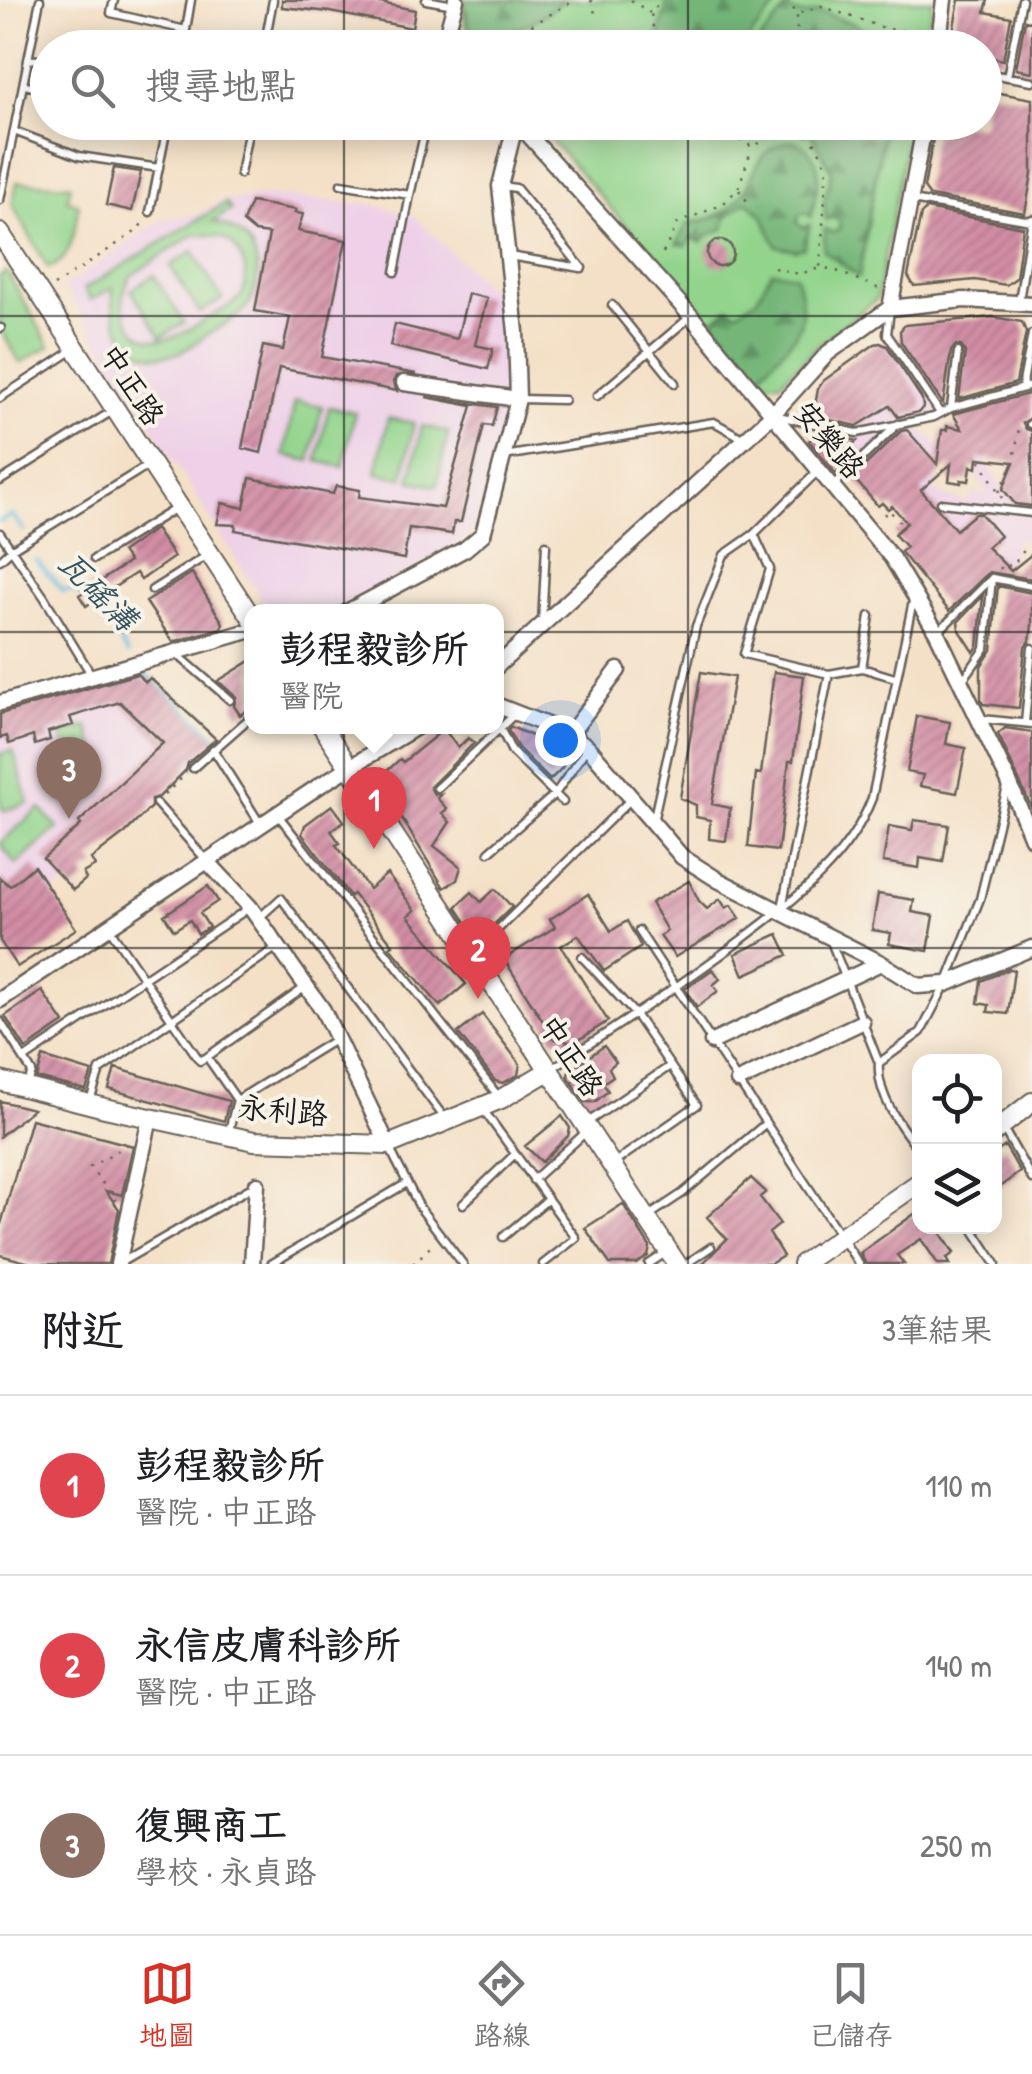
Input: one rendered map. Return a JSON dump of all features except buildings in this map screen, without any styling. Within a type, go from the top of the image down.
[{"type":"street","points":[[940,30],[944,0]]},
{"type":"street","points":[[451,30],[455,3]]},
{"type":"street","points":[[362,604],[465,549],[483,534],[518,398],[516,332],[500,186],[512,140]]},
{"type":"street","name":"安樂路","points":[[532,140],[691,316],[892,558],[937,633],[1032,838]]},
{"type":"street","points":[[890,308],[922,140]]},
{"type":"street","name":"中正路","points":[[0,233],[244,606]]},
{"type":"street","points":[[504,661],[772,415],[828,353],[890,308],[964,300],[1025,303]]},
{"type":"street","points":[[404,383],[518,398]]},
{"type":"street","points":[[0,703],[244,632]]},
{"type":"street","points":[[570,734],[618,670]]},
{"type":"street","points":[[504,708],[570,734],[588,747],[682,857],[718,880],[881,962],[918,986],[946,984],[1032,948]]},
{"type":"street","name":"中正路","points":[[327,734],[673,1258]]},
{"type":"street","points":[[0,1000],[405,734]]},
{"type":"street","points":[[207,862],[254,913],[306,987],[337,1038],[388,1145]]},
{"type":"street","points":[[712,1042],[881,962]]},
{"type":"street","points":[[738,1081],[862,1022]]},
{"type":"street","name":"永利路","points":[[0,1081],[89,1104],[149,1126],[254,1141],[388,1145],[501,1099],[550,1070]]},
{"type":"street","points":[[1002,1126],[1032,1102]]},
{"type":"street","points":[[119,1264],[149,1126]]},
{"type":"street","points":[[252,1264],[257,1184]]},
{"type":"street","points":[[802,1264],[912,1188]]},
{"type":"lane","points":[[34,30],[40,0]]},
{"type":"lane","points":[[114,0],[111,13],[186,30],[193,1]]},
{"type":"lane","points":[[267,30],[273,0]]},
{"type":"lane","points":[[426,0],[455,3]]},
{"type":"lane","points":[[1008,77],[1022,0]]},
{"type":"lane","points":[[448,30],[449,25]]},
{"type":"lane","points":[[0,200],[30,49]]},
{"type":"lane","points":[[1002,76],[1032,81]]},
{"type":"lane","points":[[24,86],[30,87]]},
{"type":"lane","points":[[14,131],[30,137]]},
{"type":"lane","points":[[37,140],[78,156],[159,168]]},
{"type":"lane","points":[[150,212],[164,140]]},
{"type":"lane","points":[[240,174],[247,140]]},
{"type":"lane","points":[[394,272],[423,140]]},
{"type":"lane","points":[[340,184],[410,195]]},
{"type":"lane","points":[[500,186],[516,188],[582,268],[507,256]]},
{"type":"lane","points":[[912,200],[1032,220],[1025,303]]},
{"type":"lane","points":[[612,305],[676,383]]},
{"type":"lane","points":[[890,308],[887,334],[940,413]]},
{"type":"lane","points":[[597,396],[691,316]]},
{"type":"lane","points":[[772,415],[857,433],[1026,387],[1032,334]]},
{"type":"lane","points":[[0,398],[76,349]]},
{"type":"lane","points":[[951,408],[958,352]]},
{"type":"lane","points":[[518,398],[564,400]]},
{"type":"lane","points":[[0,481],[115,409]]},
{"type":"lane","points":[[504,456],[714,422],[745,440]]},
{"type":"lane","points":[[833,486],[899,423]]},
{"type":"lane","points":[[0,560],[150,464]]},
{"type":"lane","points":[[652,823],[696,626],[724,555],[754,534],[820,470]]},
{"type":"lane","points":[[941,503],[1032,513]]},
{"type":"lane","points":[[94,559],[179,507]]},
{"type":"lane","points":[[0,533],[92,676]]},
{"type":"lane","points":[[754,534],[770,569],[744,654],[830,674],[862,668],[895,678]]},
{"type":"lane","points":[[542,626],[546,545]]},
{"type":"lane","points":[[152,590],[210,554]]},
{"type":"lane","points":[[992,578],[1032,586]]},
{"type":"lane","points":[[937,633],[992,578]]},
{"type":"lane","points":[[961,682],[984,648],[992,578]]},
{"type":"lane","points":[[550,1070],[676,988],[781,909],[821,876],[862,824],[872,798],[915,592]]},
{"type":"lane","points":[[862,668],[870,616]]},
{"type":"lane","points":[[976,718],[1029,724],[1032,648]]},
{"type":"lane","points":[[175,652],[230,700]]},
{"type":"lane","points":[[781,909],[830,674]]},
{"type":"lane","points":[[504,720],[516,713]]},
{"type":"lane","points":[[193,768],[244,723]]},
{"type":"lane","points":[[437,788],[488,734]]},
{"type":"lane","points":[[503,734],[512,752],[563,802]]},
{"type":"lane","points":[[489,852],[555,794],[588,747]]},
{"type":"lane","points":[[213,748],[262,826]]},
{"type":"lane","points":[[879,1063],[921,1032],[946,984],[980,899],[1008,780]]},
{"type":"lane","points":[[471,956],[632,798]]},
{"type":"lane","points":[[156,803],[207,862]]},
{"type":"lane","points":[[278,814],[501,1099]]},
{"type":"lane","points":[[24,1058],[144,978],[282,898],[446,1122]]},
{"type":"lane","points":[[108,927],[200,1061],[306,987]]},
{"type":"lane","points":[[638,932],[859,1264]]},
{"type":"lane","points":[[829,936],[879,1063],[877,1080],[914,1144]]},
{"type":"lane","points":[[89,1104],[100,1070],[278,946]]},
{"type":"lane","points":[[582,957],[635,1014],[697,1106],[610,1165]]},
{"type":"lane","points":[[0,1021],[32,1072],[27,1087]]},
{"type":"lane","points":[[228,1135],[236,1100],[337,1038]]},
{"type":"lane","points":[[207,1057],[236,1100]]},
{"type":"lane","points":[[533,1180],[585,1128],[670,1066]]},
{"type":"lane","points":[[481,1107],[576,1238],[544,1264]]},
{"type":"lane","points":[[646,1218],[683,1193],[766,1123]]},
{"type":"lane","points":[[1002,1135],[1032,1180]]},
{"type":"lane","points":[[388,1145],[420,1208],[463,1264]]},
{"type":"lane","points":[[463,1204],[514,1156]]},
{"type":"lane","points":[[271,1264],[407,1183]]},
{"type":"lane","points":[[119,1264],[257,1184]]},
{"type":"lane","points":[[503,1237],[547,1200]]},
{"type":"lane","points":[[976,1234],[996,1264]]},
{"type":"lane","points":[[686,1264],[710,1247]]},
{"type":"lane","points":[[649,1264],[673,1258]]},
{"type":"path","points":[[525,30],[575,0]]},
{"type":"path","points":[[591,0],[595,13]]},
{"type":"path","points":[[632,0],[651,13],[653,30]]},
{"type":"path","points":[[651,13],[662,0]]},
{"type":"path","points":[[788,0],[797,14],[797,30]]},
{"type":"path","points":[[797,14],[821,6],[895,30]]},
{"type":"path","points":[[738,140],[753,147]]},
{"type":"path","points":[[663,252],[678,224],[724,204],[738,189],[753,147],[765,140]]},
{"type":"path","points":[[812,140],[828,167],[820,268]]},
{"type":"path","points":[[738,189],[747,201]]},
{"type":"path","points":[[41,295],[138,230],[150,212]]},
{"type":"path","points":[[774,268],[800,274],[820,268],[832,270],[873,288],[893,292]]},
{"type":"path","points":[[999,492],[1014,462],[1019,427],[1031,424]]},
{"type":"path","points":[[980,460],[1010,510]]},
{"type":"path","points":[[992,578],[1002,565],[1012,566],[1026,548]]},
{"type":"path","points":[[156,803],[193,768]]},
{"type":"path","points":[[128,1219],[90,1167],[149,1126]]},
{"type":"path","points":[[413,1264],[431,1249],[436,1229]]},
{"type":"shaded area","points":[[269,196],[370,204],[413,215],[495,295],[508,364],[506,402],[476,526],[459,543],[348,604],[265,604],[64,287],[165,218],[195,215],[225,200]]},
{"type":"shaded area","points":[[900,337],[943,404],[935,410],[937,414],[914,424],[942,447],[935,492],[940,493],[940,498],[969,502],[972,492],[988,494],[976,476],[978,457],[983,458],[1016,505],[1026,506],[1029,486],[1032,542],[1016,539],[1009,564],[991,550],[1000,535],[979,511],[956,530],[916,485],[923,489],[938,465],[903,425],[851,475],[846,469],[856,461],[851,446],[856,441],[839,430],[825,428],[826,421],[854,430],[890,406],[899,418],[918,412],[885,345]]},
{"type":"shaded area","points":[[143,671],[217,740],[125,833],[91,859],[95,866],[84,873],[86,879],[76,887],[80,892],[77,894],[68,881],[53,894],[76,929],[17,967],[0,941],[0,715]]},
{"type":"green space","points":[[461,0],[933,0],[927,30],[466,30]]},
{"type":"green space","points":[[463,0],[564,0],[532,22],[512,30],[470,30]]},
{"type":"green space","points":[[668,0],[782,0],[756,30],[660,30]]},
{"type":"green space","points":[[787,8],[802,15],[818,11],[865,30],[768,30]]},
{"type":"green space","points":[[551,140],[907,140],[877,299],[817,346],[781,382],[763,382]]},
{"type":"green space","points":[[814,140],[882,140],[859,277],[824,251],[825,228],[832,233],[839,230],[840,222],[833,217],[826,220],[824,202],[832,172]]},
{"type":"green space","points":[[794,141],[813,156],[818,174],[811,217],[805,213],[798,216],[797,223],[803,228],[810,225],[804,248],[776,246],[763,216],[747,201],[727,216],[724,229],[710,234],[701,243],[691,237],[687,245],[677,244],[687,224],[716,216],[732,206],[769,150]]},
{"type":"green space","points":[[17,182],[71,185],[67,200],[79,204],[68,251],[48,268],[12,204]]},
{"type":"green space","points":[[226,203],[231,210],[213,222],[244,238],[256,263],[255,290],[242,312],[175,354],[159,356],[135,348],[119,328],[113,288],[90,300],[84,289]],"holes":[[[193,235],[221,237],[236,248],[245,271],[242,294],[228,307],[179,335],[147,338],[137,332],[126,315],[123,298],[128,282],[131,276]]]},
{"type":"green space","points":[[193,251],[222,299],[200,313],[170,266]]},
{"type":"green space","points":[[772,271],[796,275],[801,321],[791,341],[759,376],[713,321],[729,307],[737,312],[756,299]]},
{"type":"green space","points":[[7,272],[50,346],[20,363],[0,328],[0,275]]},
{"type":"green space","points":[[154,275],[184,323],[161,337],[131,290]]},
{"type":"green space","points":[[295,401],[322,406],[310,461],[284,455]]},
{"type":"green space","points":[[329,407],[355,412],[343,467],[317,461]]},
{"type":"green space","points":[[388,418],[414,423],[403,478],[376,473]]},
{"type":"green space","points":[[422,426],[448,432],[437,486],[410,481]]},
{"type":"green space","points":[[88,726],[104,779],[79,787],[62,734]]},
{"type":"green space","points":[[13,750],[29,803],[3,811],[0,754]]},
{"type":"green space","points":[[40,808],[58,828],[16,865],[0,843]]},
{"type":"waterway","name":"瓦磘溝","points":[[0,521],[12,515],[24,530]]},
{"type":"waterway","name":"瓦磘溝","points":[[36,560],[63,591],[75,590],[81,596]]},
{"type":"waterway","name":"瓦磘溝","points":[[88,603],[108,623],[128,654]]},
{"type":"waterway","name":"瓦磘溝","points":[[144,672],[220,741]]},
{"type":"place","name":"復興商工","points":[[69,819]]},
{"type":"place","name":"彭程毅診所","points":[[374,849]]},
{"type":"place","name":"永信皮膚科診所","points":[[478,999]]}]
